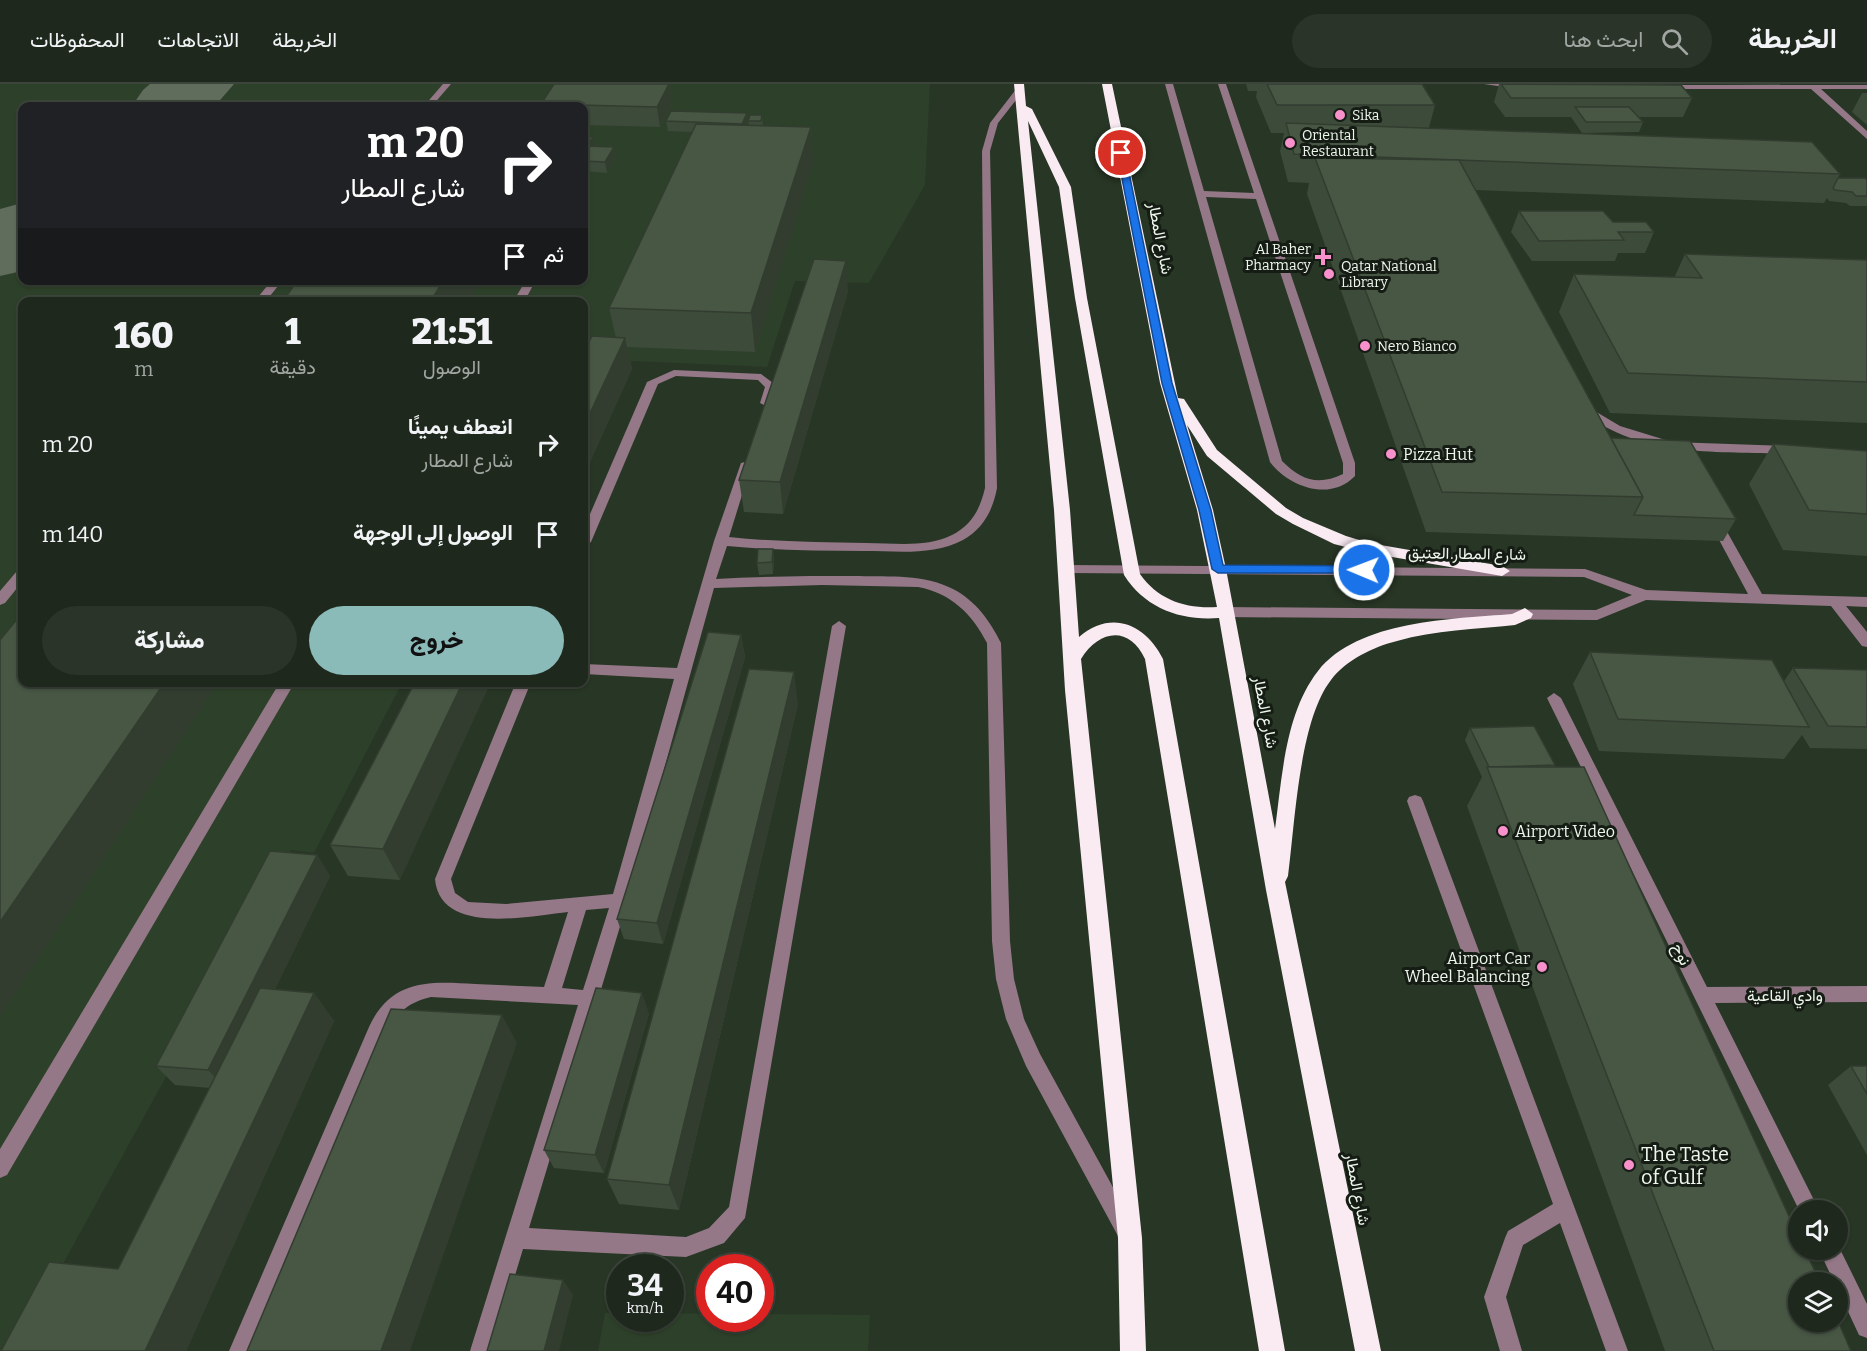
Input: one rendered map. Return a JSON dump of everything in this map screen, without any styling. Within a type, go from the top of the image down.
[{"type":"highway","name":"شارع المطار","points":[[1107,84],[1167,383],[1205,510],[1218,569],[1276,890],[1368,1351]]},
{"type":"highway","points":[[1019,87],[1067,568],[1072,659],[1130,1238],[1133,1351]]},
{"type":"highway","points":[[1019,87],[1042,143],[1059,170],[1065,187],[1081,298],[1122,510],[1130,569],[1141,588],[1164,604],[1193,612],[1224,612]]},
{"type":"highway","points":[[1167,383],[1212,453],[1281,511],[1340,540],[1502,571]]},
{"type":"highway","points":[[1276,890],[1305,716],[1324,677],[1349,654],[1377,641],[1422,631],[1515,619],[1525,614]]},
{"type":"highway","points":[[1072,659],[1085,639],[1105,629],[1136,634],[1148,644],[1154,659],[1272,1351]]},
{"type":"street","points":[[431,102],[447,84]]},
{"type":"street","points":[[1169,84],[1276,462],[1298,482],[1317,486],[1335,484],[1349,476],[1349,463],[1222,84]]},
{"type":"street","points":[[1488,84],[1524,87]]},
{"type":"street","points":[[1651,87],[1811,85],[1867,87]]},
{"type":"street","points":[[1811,85],[1867,136]]},
{"type":"street","points":[[721,541],[786,547],[913,548],[947,542],[972,528],[987,509],[991,488],[986,151],[988,137],[994,123],[1019,87]]},
{"type":"street","points":[[1202,194],[1258,196]]},
{"type":"street","points":[[264,297],[274,285]]},
{"type":"street","points":[[588,533],[653,382],[674,373],[761,377],[771,386],[761,419]]},
{"type":"street","points":[[1578,398],[1584,408],[1602,423],[1625,434],[1676,450],[1799,451]]},
{"type":"street","points":[[481,1351],[620,900],[708,584],[750,452]]},
{"type":"street","points":[[1707,506],[1757,597]]},
{"type":"street","name":"شارع المطار العتيق","points":[[1067,568],[1585,573],[1646,595],[1867,602]]},
{"type":"street","points":[[0,600],[18,579]]},
{"type":"street","points":[[708,584],[780,580],[908,582],[937,587],[964,601],[983,620],[994,643],[1001,941],[1005,979],[1015,1019],[1033,1060],[1130,1238]]},
{"type":"street","name":"شارع المطار العتيق","points":[[1224,612],[1597,615],[1646,595]]},
{"type":"street","points":[[1834,600],[1867,642]]},
{"type":"street","points":[[517,1238],[686,1247],[707,1243],[726,1230],[738,1211],[839,626]]},
{"type":"street","points":[[588,669],[683,674]]},
{"type":"street","points":[[0,1168],[285,687]]},
{"type":"street","points":[[522,687],[443,879],[444,890],[456,905],[468,909],[506,911],[580,902],[620,900]]},
{"type":"street","name":"نوح","points":[[1554,698],[1804,1200]]},
{"type":"street","points":[[1415,801],[1617,1351]]},
{"type":"street","points":[[551,995],[580,902]]},
{"type":"street","points":[[240,1351],[386,1013],[398,1000],[414,992],[431,989],[590,998]]},
{"type":"street","name":"وادي القاعية","points":[[1702,995],[1867,994]]},
{"type":"street","points":[[1510,1351],[1496,1297],[1515,1238],[1565,1209]]},
{"type":"street","points":[[1833,1260],[1867,1327]]},
{"type":"shaded area","points":[[0,84],[930,84],[925,185],[869,283],[795,281],[767,367],[588,359],[588,297],[18,297],[18,687],[400,687],[314,853],[291,850],[15,1351],[0,1351]]},
{"type":"shaded area","points":[[605,1313],[606,1332],[684,1332],[684,1313],[696,1314],[696,1332],[774,1332],[774,1314],[870,1315],[868,1351],[598,1351]]},
{"type":"building","points":[[554,84],[669,84],[657,107],[588,105],[588,102],[542,102]]},
{"type":"building","points":[[1267,84],[1422,84],[1435,105],[1277,105]]},
{"type":"building","points":[[1501,84],[1681,85],[1692,98],[1511,98]]},
{"type":"building","points":[[1575,107],[1629,107],[1643,122],[1586,122]]},
{"type":"building","points":[[671,111],[747,113],[742,124],[666,121]]},
{"type":"building","points":[[750,115],[762,115],[761,121],[748,121]]},
{"type":"building","points":[[1286,123],[1812,142],[1840,174],[1294,154]]},
{"type":"building","points":[[696,124],[811,127],[751,313],[609,308]]},
{"type":"building","points":[[588,146],[614,147],[605,162],[588,161]]},
{"type":"building","points":[[1315,158],[1459,160],[1643,497],[1442,492]]},
{"type":"building","points":[[1838,178],[1865,178],[1867,196],[1856,196],[1852,192],[1835,190],[1833,188]]},
{"type":"building","points":[[1519,211],[1603,211],[1613,222],[1646,222],[1654,232],[1618,232],[1624,240],[1539,241]]},
{"type":"building","points":[[1685,254],[1867,260],[1867,382],[1628,373],[1574,274],[1702,278]]},
{"type":"building","points":[[814,259],[846,261],[780,482],[739,480]]},
{"type":"building","points":[[294,285],[441,285],[433,297],[286,297]]},
{"type":"building","points":[[592,336],[625,338],[588,417],[588,344]]},
{"type":"building","points":[[1611,438],[1690,441],[1736,519],[1634,515],[1643,497]]},
{"type":"building","points":[[1773,444],[1867,451],[1867,514],[1809,510]]},
{"type":"building","points":[[758,549],[773,549],[772,562],[757,563]]},
{"type":"building","points":[[18,618],[18,687],[162,687],[0,922],[0,640]]},
{"type":"building","points":[[708,632],[741,635],[657,923],[617,919]]},
{"type":"building","points":[[1590,652],[1772,660],[1809,727],[1618,719]]},
{"type":"building","points":[[1793,668],[1867,670],[1867,727],[1828,726]]},
{"type":"building","points":[[749,669],[794,672],[669,1185],[607,1179]]},
{"type":"building","points":[[412,687],[461,687],[383,849],[330,845]]},
{"type":"building","points":[[1534,726],[1555,765],[1489,767],[1470,728]]},
{"type":"building","points":[[1487,767],[1584,767],[1788,1214],[1788,1260],[1810,1260],[1815,1272],[1788,1272],[1788,1332],[1843,1332],[1851,1351],[1714,1351]]},
{"type":"building","points":[[270,851],[317,855],[208,1070],[156,1066]]},
{"type":"building","points":[[260,988],[314,993],[145,1351],[1,1351],[49,1262],[118,1269]]},
{"type":"building","points":[[596,988],[642,993],[595,1155],[544,1150]]},
{"type":"building","points":[[391,1009],[502,1015],[381,1351],[247,1351]]},
{"type":"building","points":[[1851,1066],[1867,1066],[1867,1094]]},
{"type":"building","points":[[510,1274],[563,1280],[544,1351],[487,1351]]},
{"type":"taxiway","points":[[175,102],[197,84]]},
{"type":"taxiway","points":[[0,249],[18,233]]},
{"type":"place","name":"Sika","points":[[1340,115]]},
{"type":"place","name":"Oriental Restaurant","points":[[1290,143]]},
{"type":"place","name":"Al Baher Pharmacy","points":[[1323,257]]},
{"type":"place","name":"Qatar National Library","points":[[1329,274]]},
{"type":"place","name":"Nero Bianco","points":[[1365,346]]},
{"type":"place","name":"Pizza Hut","points":[[1391,454]]},
{"type":"place","name":"Airport Video","points":[[1503,831]]},
{"type":"place","name":"Airport Car Wheel Balancing","points":[[1542,967]]},
{"type":"place","name":"The Taste of Gulf","points":[[1629,1165]]},
{"type":"route","points":[[1121,153],[1167,383],[1205,510],[1218,569],[1364,570]]}]
